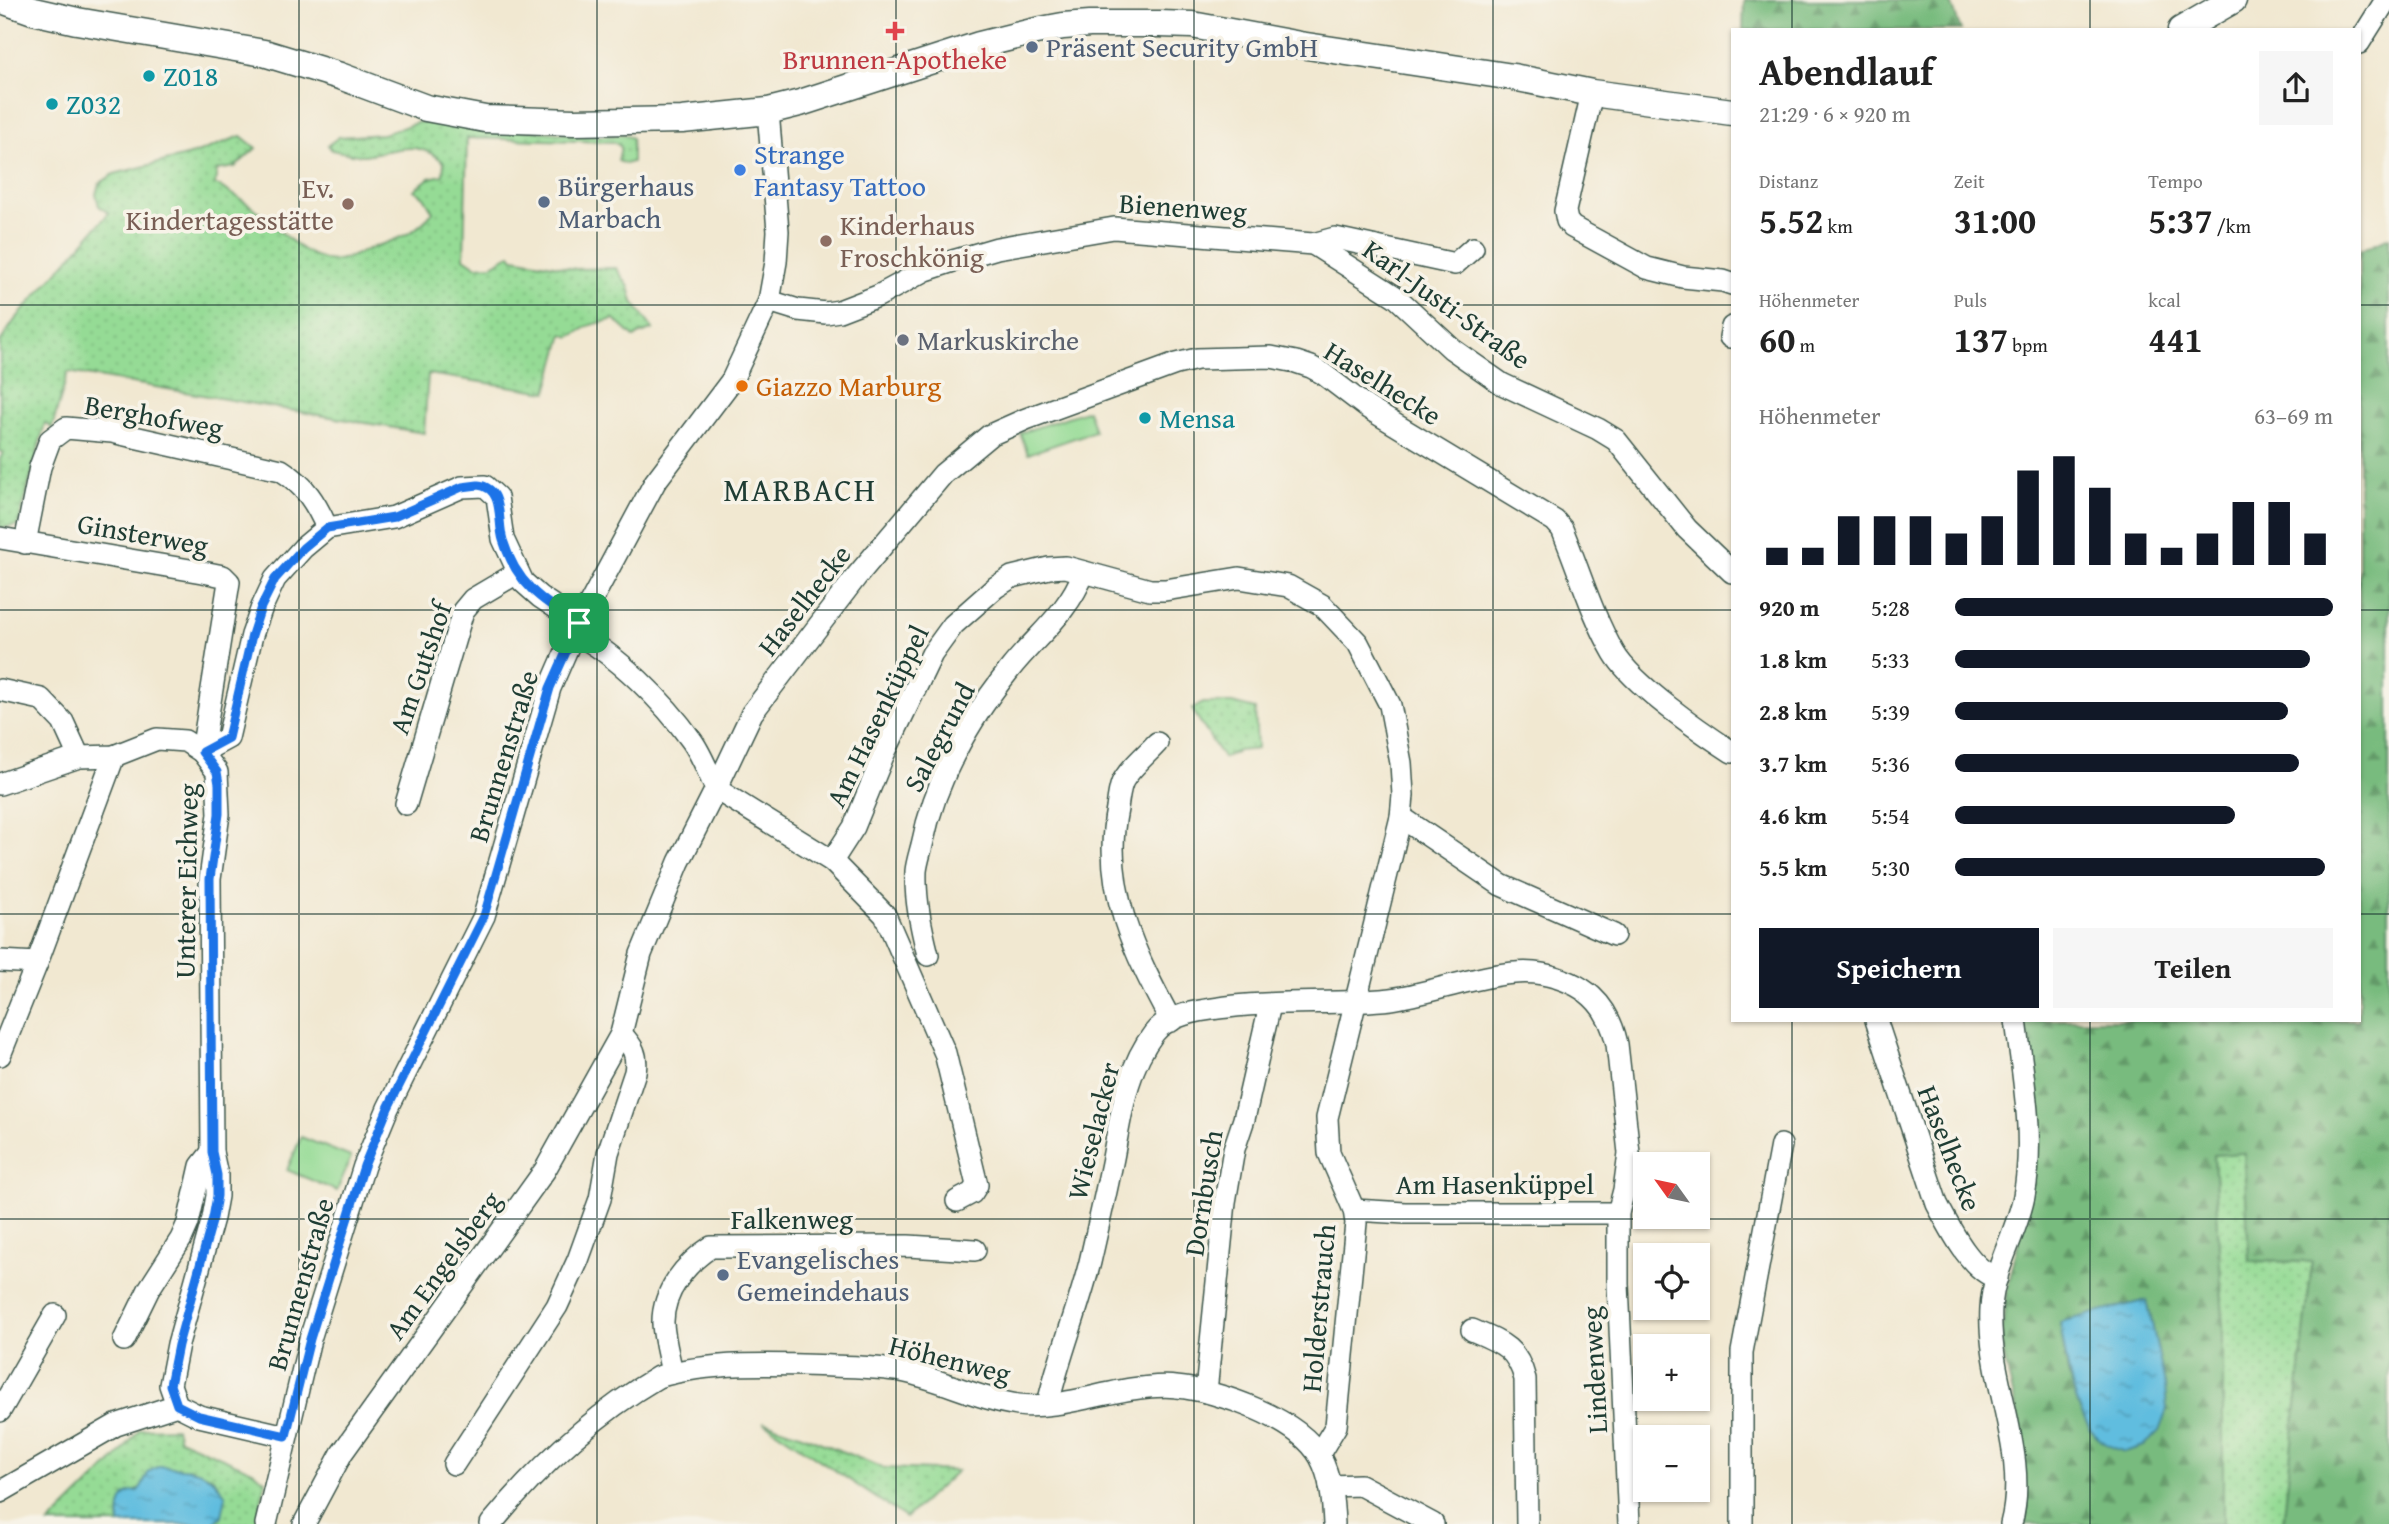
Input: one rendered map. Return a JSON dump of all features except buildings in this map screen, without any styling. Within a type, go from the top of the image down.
[{"type":"main road","points":[[2,0],[33,11],[77,21],[264,53],[340,76],[426,108],[485,119],[640,122],[768,111],[995,40],[1063,26],[1090,24],[1192,25],[1300,45],[1513,77],[1592,93],[1731,112]]},
{"type":"main road","points":[[2185,28],[2232,0]]},
{"type":"street","points":[[2361,40],[2386,0]]},
{"type":"street","points":[[1592,93],[1564,211],[1567,221],[1572,227],[1647,268],[1682,277],[1731,284]]},
{"type":"street","name":"Brunnenstraße","points":[[286,1436],[310,1339],[364,1166],[388,1108],[484,916],[550,688],[576,628],[654,482],[733,380],[769,301],[778,231],[768,111]]},
{"type":"street","name":"Bienenweg","points":[[769,301],[798,310],[825,313],[839,311],[878,296],[926,270],[956,260],[997,248],[1114,228],[1313,244],[1335,238],[1455,264],[1474,248]]},
{"type":"street","name":"Karl-Justi-Straße","points":[[1313,244],[1396,297],[1452,349],[1502,383],[1616,440],[1687,529],[1731,571]]},
{"type":"street","name":"Haselhecke","points":[[716,789],[752,713],[856,577],[943,474],[990,435],[1026,419],[1176,364],[1197,359],[1271,358],[1311,367],[1368,408],[1555,521],[1562,529],[1615,654],[1641,683],[1686,720],[1731,749]]},
{"type":"street","name":"Berghofweg","points":[[25,543],[40,467],[50,440],[66,428],[112,432],[281,470],[298,480],[316,503],[327,528]]},
{"type":"street","points":[[202,752],[228,738],[261,607],[275,579],[303,548],[327,528],[394,517],[462,487],[485,486],[497,497],[503,539],[523,582],[654,696],[693,742],[716,789],[832,861],[885,915],[945,1053],[977,1185],[972,1193],[957,1201]]},
{"type":"street","name":"Ginsterweg","points":[[0,538],[208,573],[223,576],[229,582],[202,752]]},
{"type":"street","name":"Am Hasenküppel","points":[[832,861],[854,827],[883,756],[932,654],[953,625],[996,587],[1012,577],[1049,568],[1066,567],[1150,590],[1239,578],[1288,586],[1322,605],[1359,643],[1390,705],[1401,763],[1401,817],[1356,1003],[1434,991],[1508,973],[1523,972],[1554,976],[1587,993],[1601,1003],[1613,1027],[1629,1153],[1618,1213],[1405,1213],[1354,1210]]},
{"type":"street","name":"Salegrund","points":[[929,955],[918,913],[916,868],[927,819],[940,783],[987,700],[1034,640],[1060,615],[1076,593],[1084,572]]},
{"type":"street","name":"Am Gutshof","points":[[406,804],[463,611],[473,599],[517,573]]},
{"type":"street","points":[[0,690],[41,699],[63,722],[79,757]]},
{"type":"street","name":"Unterer Eichweg","points":[[114,757],[157,739],[185,741],[202,752],[217,772],[219,784],[219,814],[210,879],[212,1152],[217,1175],[217,1196],[170,1385],[177,1405]]},
{"type":"street","points":[[1157,743],[1122,782],[1112,844],[1114,877],[1123,919],[1141,965],[1171,1021]]},
{"type":"street","points":[[0,784],[79,757],[114,757],[0,1055]]},
{"type":"street","name":"Am Engelsberg","points":[[304,1524],[342,1453],[545,1170],[621,1034],[641,954],[679,862],[716,789]]},
{"type":"street","points":[[1401,817],[1502,885],[1615,935]]},
{"type":"street","points":[[0,961],[37,963]]},
{"type":"street","name":"Wieselacker","points":[[1048,1404],[1089,1264],[1126,1090],[1155,1031],[1171,1021],[1199,1011],[1240,1005],[1356,1003]]},
{"type":"street","name":"Holderstrauch","points":[[1319,1454],[1336,1426],[1356,1223],[1354,1210],[1329,1153],[1327,1118],[1356,1003]]},
{"type":"street","name":"Dornbusch","points":[[1206,1392],[1225,1202],[1234,1149],[1244,1119],[1270,1004]]},
{"type":"street","name":"Haselhecke","points":[[1877,1022],[1937,1205],[1975,1262],[1990,1276],[1997,1278]]},
{"type":"street","points":[[2011,1524],[2015,1507],[2015,1468],[1991,1332],[1991,1305],[2024,1196],[2028,1119],[2016,1022]]},
{"type":"street","points":[[454,1464],[557,1306],[578,1260],[600,1199],[608,1153],[635,1072],[637,1060],[632,1045],[621,1034]]},
{"type":"street","points":[[1742,1524],[1742,1352],[1781,1145]]},
{"type":"street","name":"Unterer Eichweg","points":[[124,1340],[149,1289],[181,1239],[188,1223],[201,1166],[212,1152]]},
{"type":"street","name":"Lindenweg","points":[[1618,1213],[1618,1283],[1629,1524]]},
{"type":"street","name":"Falkenweg","points":[[672,1373],[663,1323],[667,1300],[687,1266],[711,1247],[908,1246],[975,1250]]},
{"type":"street","points":[[0,1410],[55,1315]]},
{"type":"street","points":[[1472,1330],[1503,1344],[1515,1354],[1522,1366],[1525,1379],[1527,1524]]},
{"type":"street","name":"Höhenweg","points":[[491,1524],[530,1478],[578,1433],[648,1383],[672,1373],[753,1365],[901,1371],[1022,1405],[1048,1404],[1137,1388],[1177,1387],[1206,1392],[1242,1404],[1282,1423],[1319,1454]]},
{"type":"street","points":[[0,1492],[116,1425],[177,1405],[199,1416],[286,1436],[266,1524]]},
{"type":"street","points":[[1319,1454],[1330,1486],[1334,1524]]},
{"type":"street","points":[[1330,1486],[1360,1485],[1433,1524]]},
{"type":"green space","points":[[1744,0],[1950,0],[1960,28],[1743,28]]},
{"type":"green space","points":[[419,122],[598,136],[626,135],[632,138],[632,162],[625,164],[618,161],[621,147],[614,142],[467,138],[464,258],[476,266],[492,265],[511,254],[514,258],[576,269],[616,268],[629,287],[633,302],[653,329],[634,337],[614,319],[591,325],[570,337],[563,334],[547,392],[428,374],[424,433],[68,372],[52,428],[45,423],[18,525],[0,528],[0,459],[3,453],[0,451],[0,342],[14,321],[109,213],[99,206],[96,194],[99,184],[114,174],[194,154],[241,136],[256,148],[235,167],[217,170],[215,184],[251,206],[306,252],[327,260],[339,260],[399,238],[426,219],[433,212],[424,197],[414,190],[429,178],[443,175],[444,162],[424,150],[415,148],[361,155],[332,150],[328,145],[339,137],[383,134]]},
{"type":"green space","points":[[2389,237],[2389,1524],[2283,1524],[2312,1262],[2249,1261],[2244,1153],[2214,1155],[2223,1321],[2223,1524],[2020,1524],[2025,1506],[2020,1425],[2001,1343],[2006,1295],[2029,1197],[2023,1022],[2361,1022],[2361,250]],"holes":[[[2147,1300],[2165,1385],[2078,1404],[2068,1373],[2060,1323]]]},
{"type":"green space","points":[[1088,410],[1095,431],[1028,454],[1020,433]]},
{"type":"green space","points":[[1203,703],[1232,703],[1255,709],[1257,749],[1238,751],[1223,758],[1192,709]]},
{"type":"green space","points":[[301,1137],[351,1157],[337,1191],[287,1170]]},
{"type":"green space","points":[[2245,1152],[2249,1261],[2312,1262],[2283,1524],[2223,1524],[2223,1321],[2214,1155]]},
{"type":"green space","points":[[763,1422],[883,1468],[957,1471],[906,1518]]},
{"type":"green space","points":[[176,1428],[179,1439],[253,1471],[266,1481],[256,1524],[213,1524],[222,1516],[219,1485],[211,1476],[189,1468],[129,1493],[119,1513],[120,1524],[49,1524],[120,1454],[140,1429]]},
{"type":"water","points":[[2147,1300],[2165,1385],[2167,1410],[2159,1431],[2144,1446],[2124,1452],[2104,1443],[2085,1420],[2073,1387],[2060,1322]]},
{"type":"water","points":[[160,1466],[190,1469],[213,1479],[226,1496],[222,1516],[213,1524],[120,1524],[120,1506],[124,1498],[138,1490],[149,1472]]},
{"type":"place","name":"Brunnen-Apotheke","points":[[895,31]]},
{"type":"place","name":"Präsent Security GmbH","points":[[1032,47]]},
{"type":"place","name":"Z018","points":[[149,76]]},
{"type":"place","name":"Z032","points":[[52,104]]},
{"type":"place","name":"Strange Fantasy Tattoo","points":[[740,170]]},
{"type":"place","name":"Bürgerhaus Marbach","points":[[544,202]]},
{"type":"place","name":"Ev. Kindertagesstätte","points":[[348,204]]},
{"type":"place","name":"Kinderhaus Froschkönig","points":[[826,241]]},
{"type":"place","name":"Markuskirche","points":[[903,340]]},
{"type":"place","name":"Giazzo Marburg","points":[[742,386]]},
{"type":"place","name":"Mensa","points":[[1145,418]]},
{"type":"place","name":"Evangelisches Gemeindehaus","points":[[723,1275]]},
{"type":"district","name":"MARBACH","points":[[800,490]]},
{"type":"route","points":[[478,485],[485,486],[497,497],[503,539],[523,582],[579,623],[550,688],[484,916],[388,1108],[364,1166],[310,1339],[286,1436],[199,1416],[177,1405],[170,1385],[217,1196],[217,1175],[212,1152],[210,879],[219,814],[219,784],[217,772],[202,752],[228,738],[261,607],[275,579],[303,548],[327,528],[394,517],[462,487],[478,485]]}]
